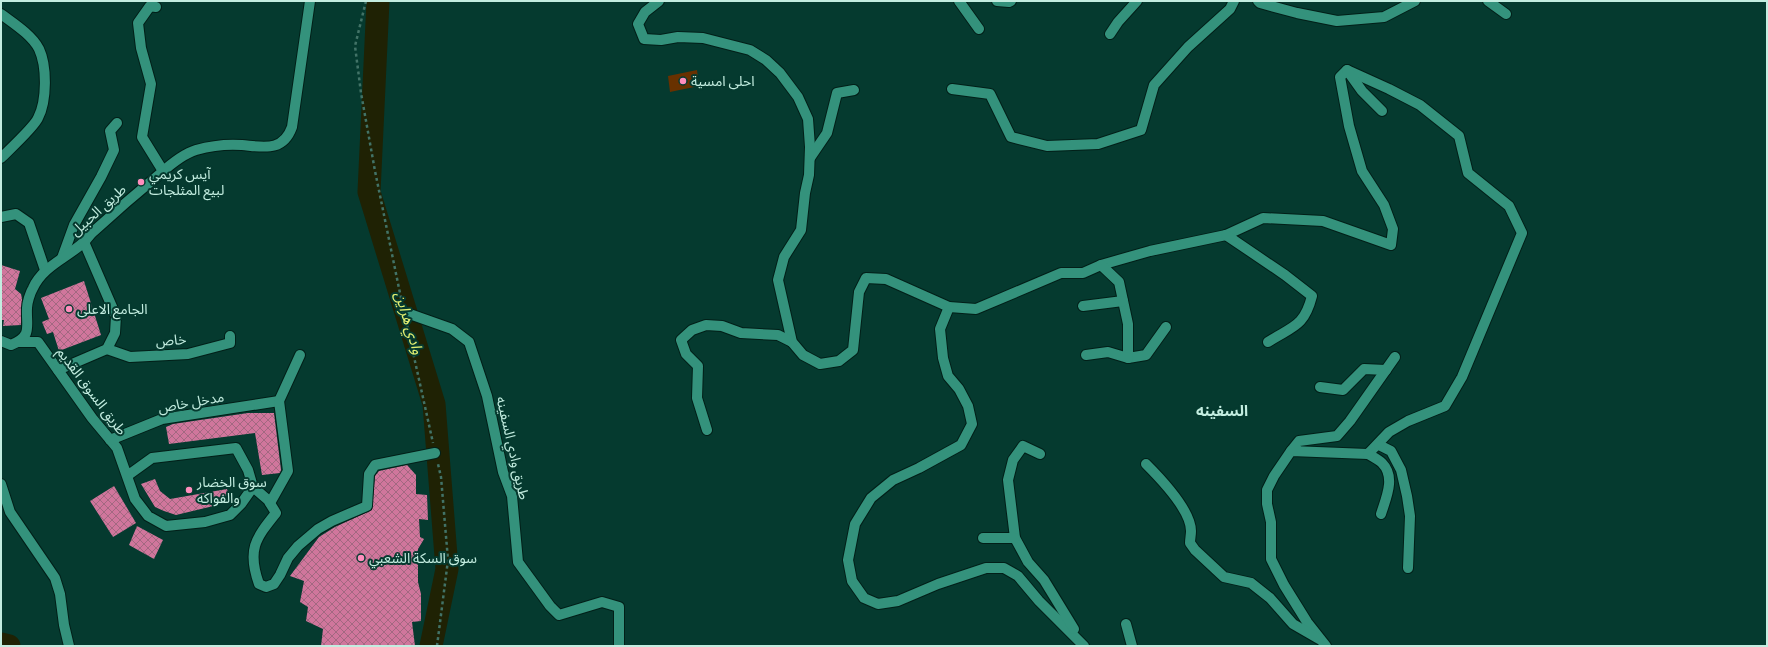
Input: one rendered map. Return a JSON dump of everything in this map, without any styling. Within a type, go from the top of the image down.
[{"type":"street","name":"طريق الحبيل","points":[[19,342],[26,335],[29,329],[27,308],[32,288],[45,270],[84,242],[115,212],[163,170],[195,150],[241,145],[263,148],[273,147],[288,137],[292,127],[310,1]]},
{"type":"street","points":[[659,1],[645,12],[638,24],[644,39],[661,40],[678,37],[703,38],[750,50],[766,60],[780,73],[798,97],[808,119],[810,158],[809,175],[805,193],[801,230],[784,257],[778,280],[792,342],[802,355],[820,364],[839,361],[853,350],[859,292],[866,278],[886,279],[949,307],[976,309],[1061,273],[1083,273],[1101,265],[1172,245],[1226,235],[1263,218],[1323,221],[1391,244],[1394,229],[1384,205],[1362,171],[1349,126],[1340,77],[1347,70]]},
{"type":"street","points":[[959,1],[979,29]]},
{"type":"street","points":[[997,1],[1011,1]]},
{"type":"street","points":[[1110,34],[1118,22],[1137,1]]},
{"type":"street","points":[[952,89],[990,94],[1011,137],[1047,146],[1098,144],[1141,130],[1154,85],[1188,47],[1230,8],[1234,1]]},
{"type":"street","points":[[1258,1],[1260,3],[1297,14],[1338,21],[1384,17],[1415,1]]},
{"type":"street","points":[[1488,1],[1506,14]]},
{"type":"street","points":[[156,7],[150,6],[138,23],[141,48],[151,84],[149,104],[142,137],[163,170]]},
{"type":"street","points":[[1,14],[22,29],[39,49],[45,75],[44,100],[38,119],[1,158]]},
{"type":"street","points":[[1347,70],[1362,91],[1382,111]]},
{"type":"street","points":[[1347,70],[1390,89],[1420,105],[1459,136],[1468,173],[1509,206],[1522,233],[1462,377],[1445,406],[1408,421],[1389,432],[1379,445],[1368,454]]},
{"type":"street","points":[[810,158],[827,133],[837,93],[854,90]]},
{"type":"street","points":[[62,258],[74,225],[101,177],[114,150],[110,132],[117,123]]},
{"type":"street","points":[[1,217],[16,214],[29,223],[45,270]]},
{"type":"street","points":[[1226,235],[1285,275],[1312,296],[1308,311],[1298,325],[1268,342]]},
{"type":"street","points":[[58,370],[107,349],[114,333],[116,316],[84,242]]},
{"type":"street","points":[[1101,265],[1119,282],[1128,324],[1128,358]]},
{"type":"street","points":[[1083,306],[1123,301]]},
{"type":"street","points":[[949,307],[940,329],[943,358],[948,376],[959,389],[968,406],[972,424],[961,445],[893,480],[871,498],[855,524],[848,560],[852,581],[864,598],[878,604],[898,600],[938,584],[986,568],[1004,568],[1018,576],[1039,601],[1084,645]]},
{"type":"street","name":"طريق وادي السفينه","points":[[404,312],[452,329],[469,342],[487,396],[503,472],[512,496],[518,562],[550,606],[559,615],[602,602],[619,607],[619,646]]},
{"type":"street","points":[[707,430],[697,398],[698,366],[686,354],[681,340],[692,330],[706,325],[722,326],[741,333],[778,335],[792,342]]},
{"type":"street","points":[[1086,355],[1108,352],[1128,358],[1146,355],[1166,326]]},
{"type":"street","name":"خاص","points":[[107,349],[130,357],[188,354],[230,343],[230,336]]},
{"type":"street","points":[[1,341],[11,345],[19,342]]},
{"type":"street","name":"طريق السوق القديم","points":[[19,342],[38,342],[117,448],[136,499],[148,516],[166,526],[205,522],[230,515],[241,504],[253,487]]},
{"type":"street","points":[[270,504],[288,471],[279,401],[300,355]]},
{"type":"street","points":[[1324,643],[1307,622],[1284,585],[1271,559],[1271,522],[1267,504],[1267,490],[1274,476],[1298,441],[1324,439],[1337,436],[1350,421],[1395,357]]},
{"type":"street","points":[[1320,387],[1343,390],[1364,369],[1386,370]]},
{"type":"street","name":"مدخل خاص","points":[[110,440],[162,419],[279,401]]},
{"type":"street","points":[[1379,445],[1391,451],[1401,470],[1406,489],[1410,516],[1408,568]]},
{"type":"street","points":[[1040,454],[1024,446],[1013,460],[1008,480],[1015,538],[1028,562],[1044,580],[1084,645]]},
{"type":"street","points":[[127,476],[152,458],[236,448],[248,470],[253,487],[270,504],[276,513],[255,542],[253,556],[255,574],[259,584],[266,587],[274,584],[288,558],[298,546],[318,529],[332,520],[367,506],[370,474],[375,465],[435,453]]},
{"type":"street","points":[[1291,451],[1368,454],[1382,463],[1390,476],[1387,495],[1381,514]]},
{"type":"street","points":[[1146,464],[1169,487],[1187,516],[1192,529],[1190,543],[1195,550],[1224,577],[1251,583],[1270,598],[1293,624],[1324,643]]},
{"type":"street","points":[[1,484],[10,512],[55,578],[60,594],[64,625],[69,646]]},
{"type":"street","points":[[983,538],[1015,538]]},
{"type":"street","points":[[1126,624],[1132,646]]},
{"type":"shaded area","name":"احلى امسية","points":[[697,70],[699,86],[670,92],[668,76]]},
{"type":"building","points":[[1,265],[20,271],[15,289],[21,294],[22,299],[21,325],[3,326],[4,320],[1,320]]},
{"type":"building","name":"الجامع الاعلى","points":[[84,281],[101,335],[59,351],[53,332],[47,334],[42,322],[49,319],[41,298]]},
{"type":"building","points":[[248,413],[274,413],[281,470],[280,473],[262,475],[255,433],[169,444],[166,427],[173,424]]},
{"type":"building","name":"سوق السكة الشعبي","points":[[407,465],[416,475],[416,494],[427,495],[428,520],[419,519],[420,537],[424,539],[418,549],[418,582],[421,594],[421,621],[412,622],[415,646],[321,646],[323,629],[306,621],[308,607],[300,602],[304,581],[290,576],[319,537],[335,527],[372,510],[375,476],[379,471]]},
{"type":"building","points":[[155,479],[160,491],[170,499],[227,489],[230,502],[176,515],[155,507],[141,484]]},
{"type":"building","points":[[114,486],[136,523],[113,537],[90,501]]},
{"type":"building","points":[[137,526],[163,540],[154,559],[129,545]]},
{"type":"waterway","name":"وادي هراين","points":[[378,1],[369,192],[434,404],[447,569],[431,646]]},
{"type":"waterway","points":[[1,644],[9,646]]},
{"type":"place","name":"احلى امسية","points":[[683,81]]},
{"type":"place","name":"آيس كريمي لبيع المثلجات","points":[[141,182]]},
{"type":"place","name":"الجامع الاعلى","points":[[69,309]]},
{"type":"place","name":"سوق الخضار والفواكه","points":[[189,490]]},
{"type":"place","name":"سوق السكة الشعبي","points":[[361,558]]},
{"type":"district","name":"السفينه","points":[[1222,411]]}]
